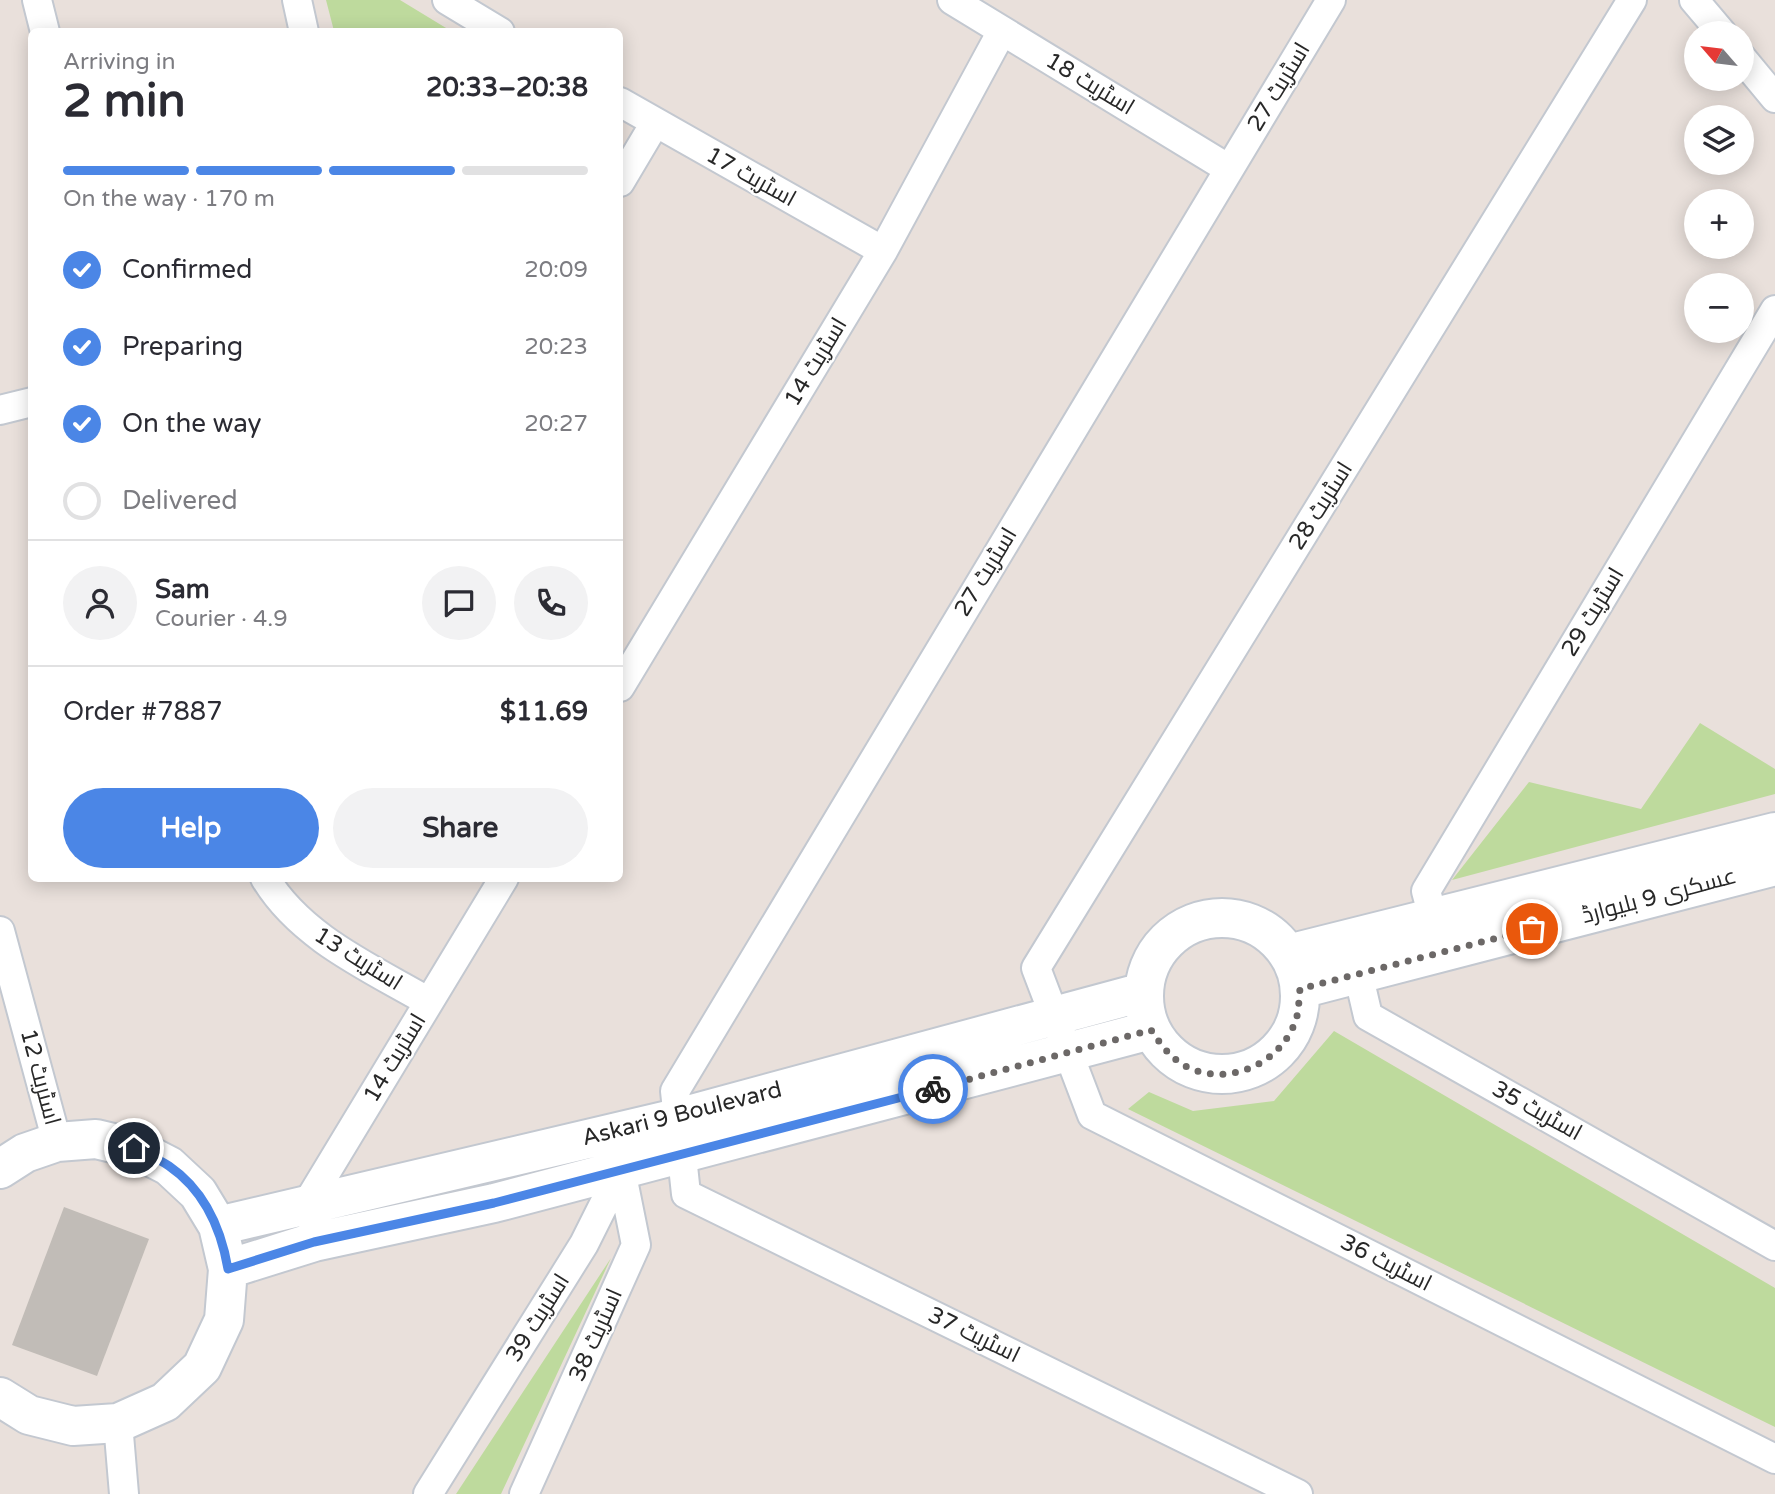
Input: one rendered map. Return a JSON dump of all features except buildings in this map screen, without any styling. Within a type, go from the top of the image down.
[{"type":"street","points":[[37,0],[44,28]]},
{"type":"street","points":[[297,0],[303,28]]},
{"type":"street","points":[[447,0],[493,28]]},
{"type":"street","name":"اسٹریٹ 18","points":[[952,0],[1229,169]]},
{"type":"street","name":"اسٹریٹ 27","points":[[680,1136],[674,1091],[1331,0]]},
{"type":"street","name":"اسٹریٹ 28","points":[[1054,1015],[1037,968],[1632,0]]},
{"type":"street","points":[[1694,0],[1712,21]]},
{"type":"street","name":"اسٹریٹ 14","points":[[623,682],[883,251],[1002,31]]},
{"type":"street","points":[[1754,73],[1775,98]]},
{"type":"street","name":"اسٹریٹ 17","points":[[623,104],[883,251]]},
{"type":"street","points":[[623,176],[655,123]]},
{"type":"street","name":"اسٹریٹ 29","points":[[1433,917],[1426,891],[1775,310]]},
{"type":"street","points":[[0,410],[28,403]]},
{"type":"street","points":[[1294,972],[1354,956],[1433,917],[1775,832]]},
{"type":"street","name":"عسکری 9 بلیوارڈ","points":[[1354,956],[1775,866]]},
{"type":"street","name":"اسٹریٹ 13","points":[[268,882],[298,919],[324,940],[429,1002]]},
{"type":"street","name":"اسٹریٹ 14","points":[[309,1224],[429,1002],[502,882]]},
{"type":"street","points":[[1227,918],[1251,923],[1272,936],[1294,972],[1297,1016],[1286,1041],[1267,1060],[1242,1072],[1215,1075],[1189,1068],[1167,1052],[1151,1030],[1143,992],[1149,968],[1161,947],[1180,931],[1202,921],[1227,918]]},
{"type":"street","name":"اسٹریٹ 12","points":[[0,931],[58,1142]]},
{"type":"street","name":"اسٹریٹ 35","points":[[1354,956],[1368,1016],[1775,1246]]},
{"type":"street","name":"Askari 9 Boulevard","points":[[218,1226],[309,1224],[494,1203],[621,1170],[680,1136],[1054,1015],[1143,992]]},
{"type":"street","name":"اسٹریٹ 36","points":[[1054,1015],[1092,1115],[1775,1459]]},
{"type":"street","name":"Askari 9 Boulevard","points":[[228,1269],[309,1224],[612,1132],[680,1136],[1068,1054],[1151,1030]]},
{"type":"street","points":[[612,1132],[621,1170]]},
{"type":"street","name":"اسٹریٹ 37","points":[[680,1136],[686,1194],[1298,1494]]},
{"type":"street","points":[[0,1169],[25,1153],[58,1142],[96,1139],[134,1148],[169,1166],[198,1193],[218,1226],[228,1269],[224,1320],[202,1367],[165,1402],[118,1423],[73,1426],[29,1415],[0,1397]]},
{"type":"street","name":"اسٹریٹ 39","points":[[428,1494],[584,1244],[621,1170]]},
{"type":"street","name":"اسٹریٹ 38","points":[[524,1494],[636,1245],[621,1170]]},
{"type":"street","points":[[118,1423],[124,1494]]},
{"type":"green space","points":[[326,0],[400,0],[446,28],[333,28]]},
{"type":"green space","points":[[1700,723],[1775,769],[1775,794],[1452,880],[1529,782],[1641,809]]},
{"type":"green space","points":[[1334,1031],[1775,1288],[1775,1427],[1128,1109],[1149,1092],[1193,1111],[1274,1101]]},
{"type":"green space","points":[[611,1258],[501,1494],[456,1494]]},
{"type":"way so far","points":[[933,1089],[1151,1030],[1167,1052],[1189,1068],[1215,1075],[1242,1072],[1267,1060],[1286,1041],[1297,1016],[1300,989],[1532,929]]},
{"type":"route","points":[[134,1148],[169,1166],[198,1193],[218,1226],[228,1269],[314,1242],[494,1203],[933,1089]]}]
